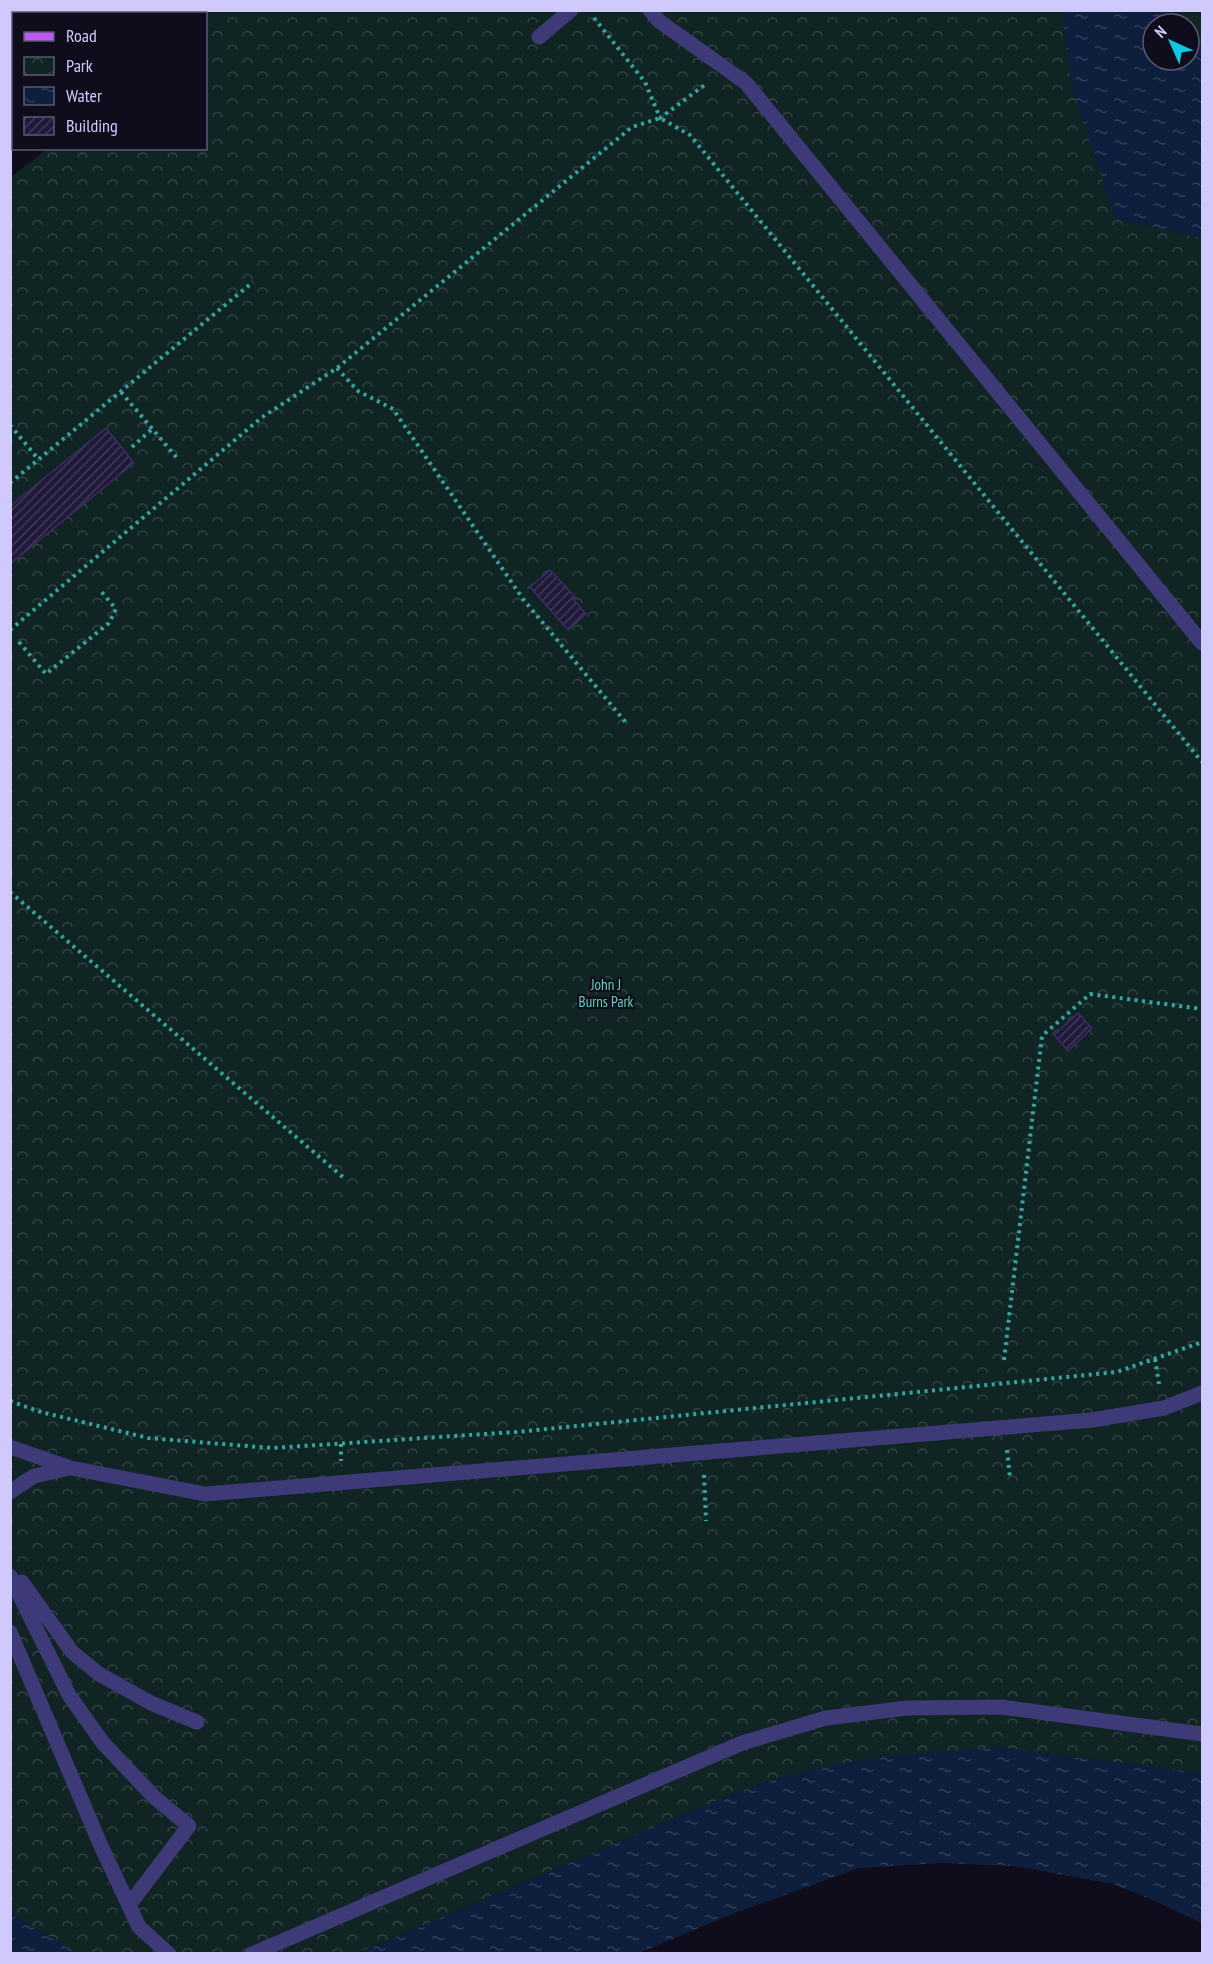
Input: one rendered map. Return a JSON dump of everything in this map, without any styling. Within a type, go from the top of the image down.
[{"type":"street","points":[[539,37],[571,10]]},
{"type":"street","points":[[650,10],[659,21],[746,83],[1203,643]]},
{"type":"street","points":[[10,1448],[71,1468],[205,1494],[1092,1420],[1164,1408],[1203,1393]]},
{"type":"street","points":[[10,1492],[34,1476],[71,1468]]},
{"type":"street","points":[[10,1566],[72,1652],[99,1674],[151,1702],[197,1722]]},
{"type":"street","points":[[10,1576],[69,1695],[103,1743],[154,1797],[189,1826],[129,1905]]},
{"type":"street","points":[[10,1632],[101,1846],[139,1927],[169,1953]]},
{"type":"street","points":[[252,1953],[742,1743],[826,1718],[907,1707],[1001,1707],[1203,1734]]},
{"type":"path","points":[[587,10],[645,82],[660,118],[690,135],[1203,762]]},
{"type":"path","points":[[10,630],[261,418],[337,368],[632,127],[660,118],[727,69]]},
{"type":"path","points":[[10,483],[253,282]]},
{"type":"path","points":[[337,368],[358,391],[393,409],[524,599],[628,725]]},
{"type":"path","points":[[121,392],[177,458]]},
{"type":"path","points":[[10,425],[39,460]]},
{"type":"path","points":[[132,447],[152,429]]},
{"type":"path","points":[[19,642],[46,674],[109,623],[116,609],[100,590]]},
{"type":"path","points":[[10,892],[344,1178]]},
{"type":"path","points":[[1004,1360],[1042,1036],[1090,994],[1203,1009]]},
{"type":"path","points":[[10,1401],[41,1412],[148,1438],[272,1448],[516,1432],[1117,1372],[1203,1342]]},
{"type":"path","points":[[1006,1440],[1010,1478]]},
{"type":"path","points":[[703,1471],[705,1521]]},
{"type":"green space","name":"John J Burns Park","points":[[1080,11],[1115,218],[1202,238],[1202,1773],[996,1747],[771,1780],[716,1801],[358,1953],[76,1953],[11,1913],[10,178],[46,150],[207,150],[206,12]]},
{"type":"green space","points":[[1202,11],[1202,48],[1201,12],[1163,12]]},
{"type":"water","points":[[1062,11],[1162,11],[1141,12],[1141,72],[1201,72],[1202,48],[1202,238],[1115,218],[1071,85]]},
{"type":"water","points":[[996,1747],[1202,1773],[1202,1923],[1113,1884],[1015,1866],[942,1863],[859,1868],[732,1914],[639,1953],[358,1953],[716,1801],[773,1780],[854,1761]]},
{"type":"water","points":[[11,1913],[76,1953],[11,1953]]},
{"type":"building","points":[[106,428],[134,463],[10,564],[10,506]]},
{"type":"building","points":[[550,570],[575,597],[573,599],[586,614],[568,630],[530,587]]},
{"type":"building","points":[[1078,1013],[1092,1028],[1068,1051],[1054,1035]]}]
